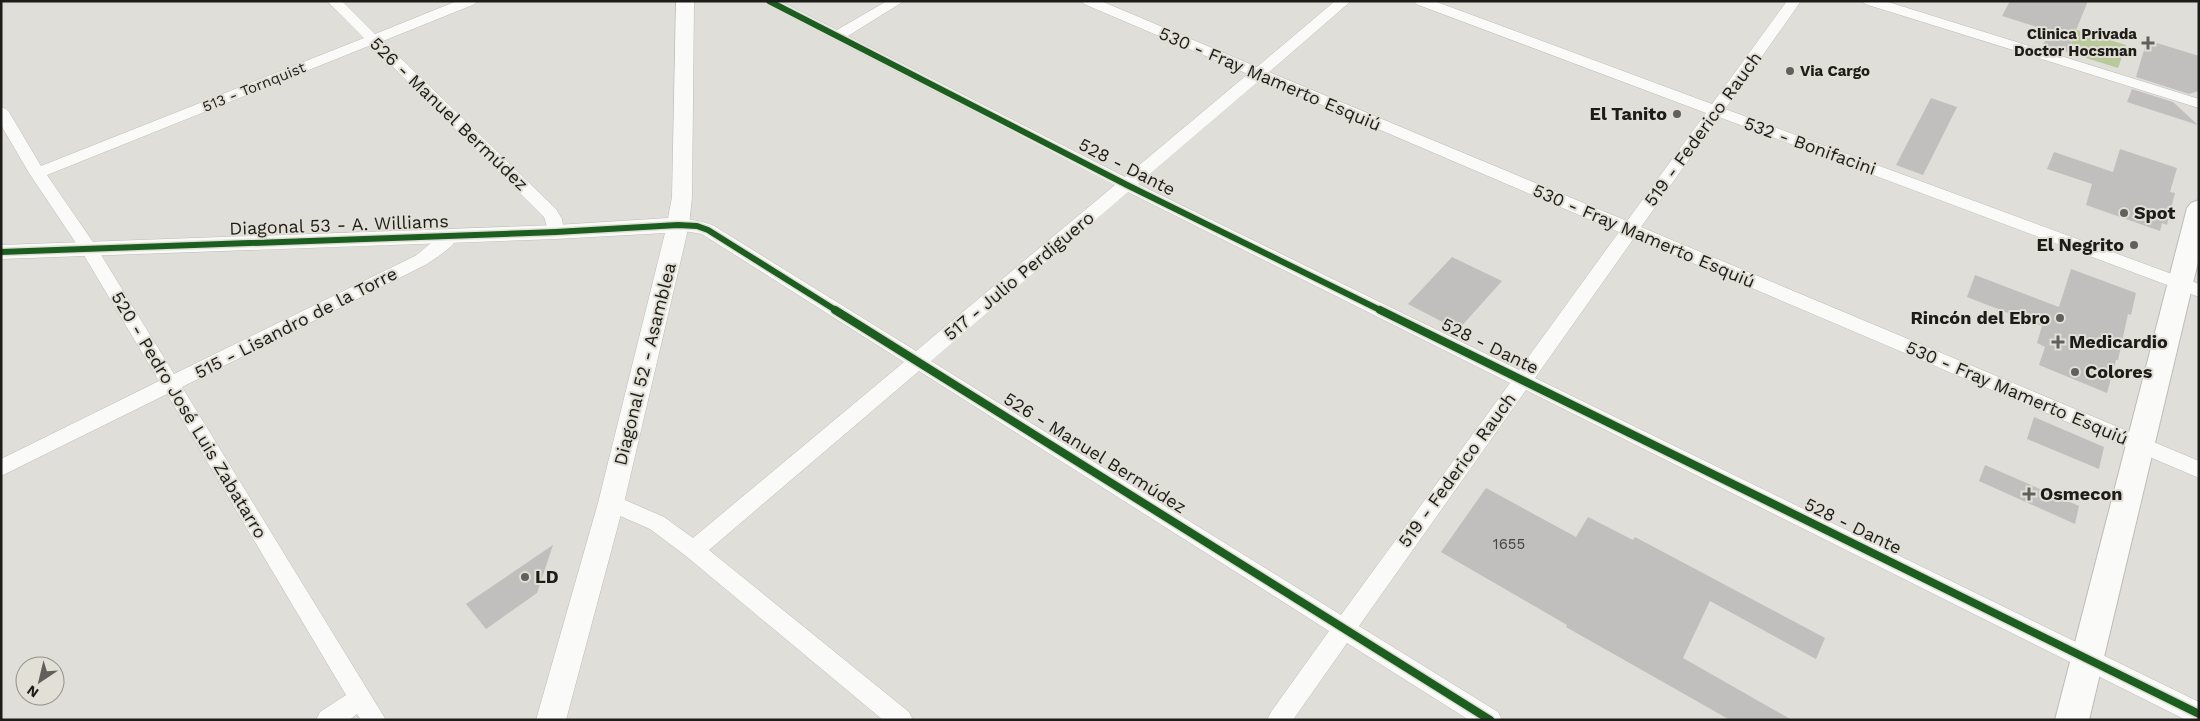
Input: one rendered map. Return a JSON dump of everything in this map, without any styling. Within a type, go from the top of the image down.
[{"type":"main road","points":[[2072,720],[2142,445],[2189,287],[2199,208]]},
{"type":"street","name":"526 - Manuel Bermúdez","points":[[334,1],[550,213],[556,232]]},
{"type":"street","name":"513 - Tornquist","points":[[37,173],[470,1]]},
{"type":"street","name":"Diagonal 52 - Asamblea","points":[[551,720],[611,503],[678,225],[682,197],[685,1]]},
{"type":"street","name":"528 - Dante","points":[[769,1],[1127,184],[2199,714]]},
{"type":"street","points":[[838,36],[897,1]]},
{"type":"street","name":"530 - Fray Mamerto Esquiú","points":[[1089,1],[2199,470]]},
{"type":"street","name":"517 - Julio Perdiguero","points":[[694,550],[1344,1]]},
{"type":"street","name":"532 - Bonifacini","points":[[1421,1],[2189,287]]},
{"type":"street","name":"519 - Federico Rauch","points":[[1279,720],[1794,1]]},
{"type":"street","points":[[1870,1],[2199,104]]},
{"type":"street","name":"520 - Pedro José Luis Zabatarro","points":[[1,112],[37,173],[89,249],[374,720]]},
{"type":"street","name":"526 - Manuel Bermúdez","points":[[678,225],[697,226],[708,230],[1490,720]]},
{"type":"street","name":"Diagonal 53 - A. Williams","points":[[1,252],[556,232],[678,225]]},
{"type":"street","name":"515 - Lisandro de la Torre","points":[[1,468],[171,386],[422,260],[451,236]]},
{"type":"street","points":[[611,503],[657,523],[694,550],[900,720]]},
{"type":"street","points":[[328,720],[361,698]]},
{"type":"green space","points":[[2077,30],[2126,45],[2118,68],[2067,52]]},
{"type":"building","points":[[2010,1],[2088,1],[2067,52],[2043,45],[2050,31],[2002,16]]},
{"type":"building","points":[[2147,40],[2199,56],[2199,91],[2189,94],[2136,77]]},
{"type":"building","points":[[2132,89],[2173,102],[2198,125],[2127,102]]},
{"type":"building","points":[[1931,98],[1957,107],[1923,175],[1896,165]]},
{"type":"building","points":[[2120,149],[2177,168],[2170,192],[2175,193],[2167,225],[2162,223],[2160,231],[2086,205],[2092,184],[2047,169],[2054,152],[2113,172]]},
{"type":"building","points":[[1452,257],[1502,281],[1458,330],[1408,304]]},
{"type":"building","points":[[2071,269],[2136,293],[2131,315],[2128,314],[2118,360],[2116,360],[2107,393],[2039,365],[2045,347],[2037,343],[2042,326],[1967,297],[1975,275],[2059,307]]},
{"type":"building","points":[[2034,417],[2104,447],[2099,469],[2027,439]]},
{"type":"building","name":"Osmecon","points":[[1985,465],[2079,506],[2075,524],[1979,481]]},
{"type":"building","points":[[1486,488],[1576,537],[1588,517],[1633,540],[1635,537],[1825,638],[1816,659],[1710,601],[1683,658],[1792,720],[1730,720],[1566,627],[1567,625],[1441,552]]},
{"type":"building","name":"LD","points":[[553,545],[537,593],[486,629],[466,604]]},
{"type":"cycle path","points":[[769,1],[1127,185],[2199,714]]},
{"type":"cycle path","points":[[1,252],[556,232],[678,225],[697,226],[708,230],[1490,720]]},
{"type":"place","name":"Clinica Privada Doctor Hocsman","points":[[2148,43]]},
{"type":"place","name":"Via Cargo","points":[[1790,71]]},
{"type":"place","name":"El Tanito","points":[[1677,114]]},
{"type":"place","name":"Spot","points":[[2124,213]]},
{"type":"place","name":"El Negrito","points":[[2134,245]]},
{"type":"place","name":"Rincón del Ebro","points":[[2060,318]]},
{"type":"place","name":"Medicardio","points":[[2058,342]]},
{"type":"place","name":"Colores","points":[[2075,372]]},
{"type":"place","name":"Osmecon","points":[[2029,494]]},
{"type":"place","name":"LD","points":[[525,577]]}]
